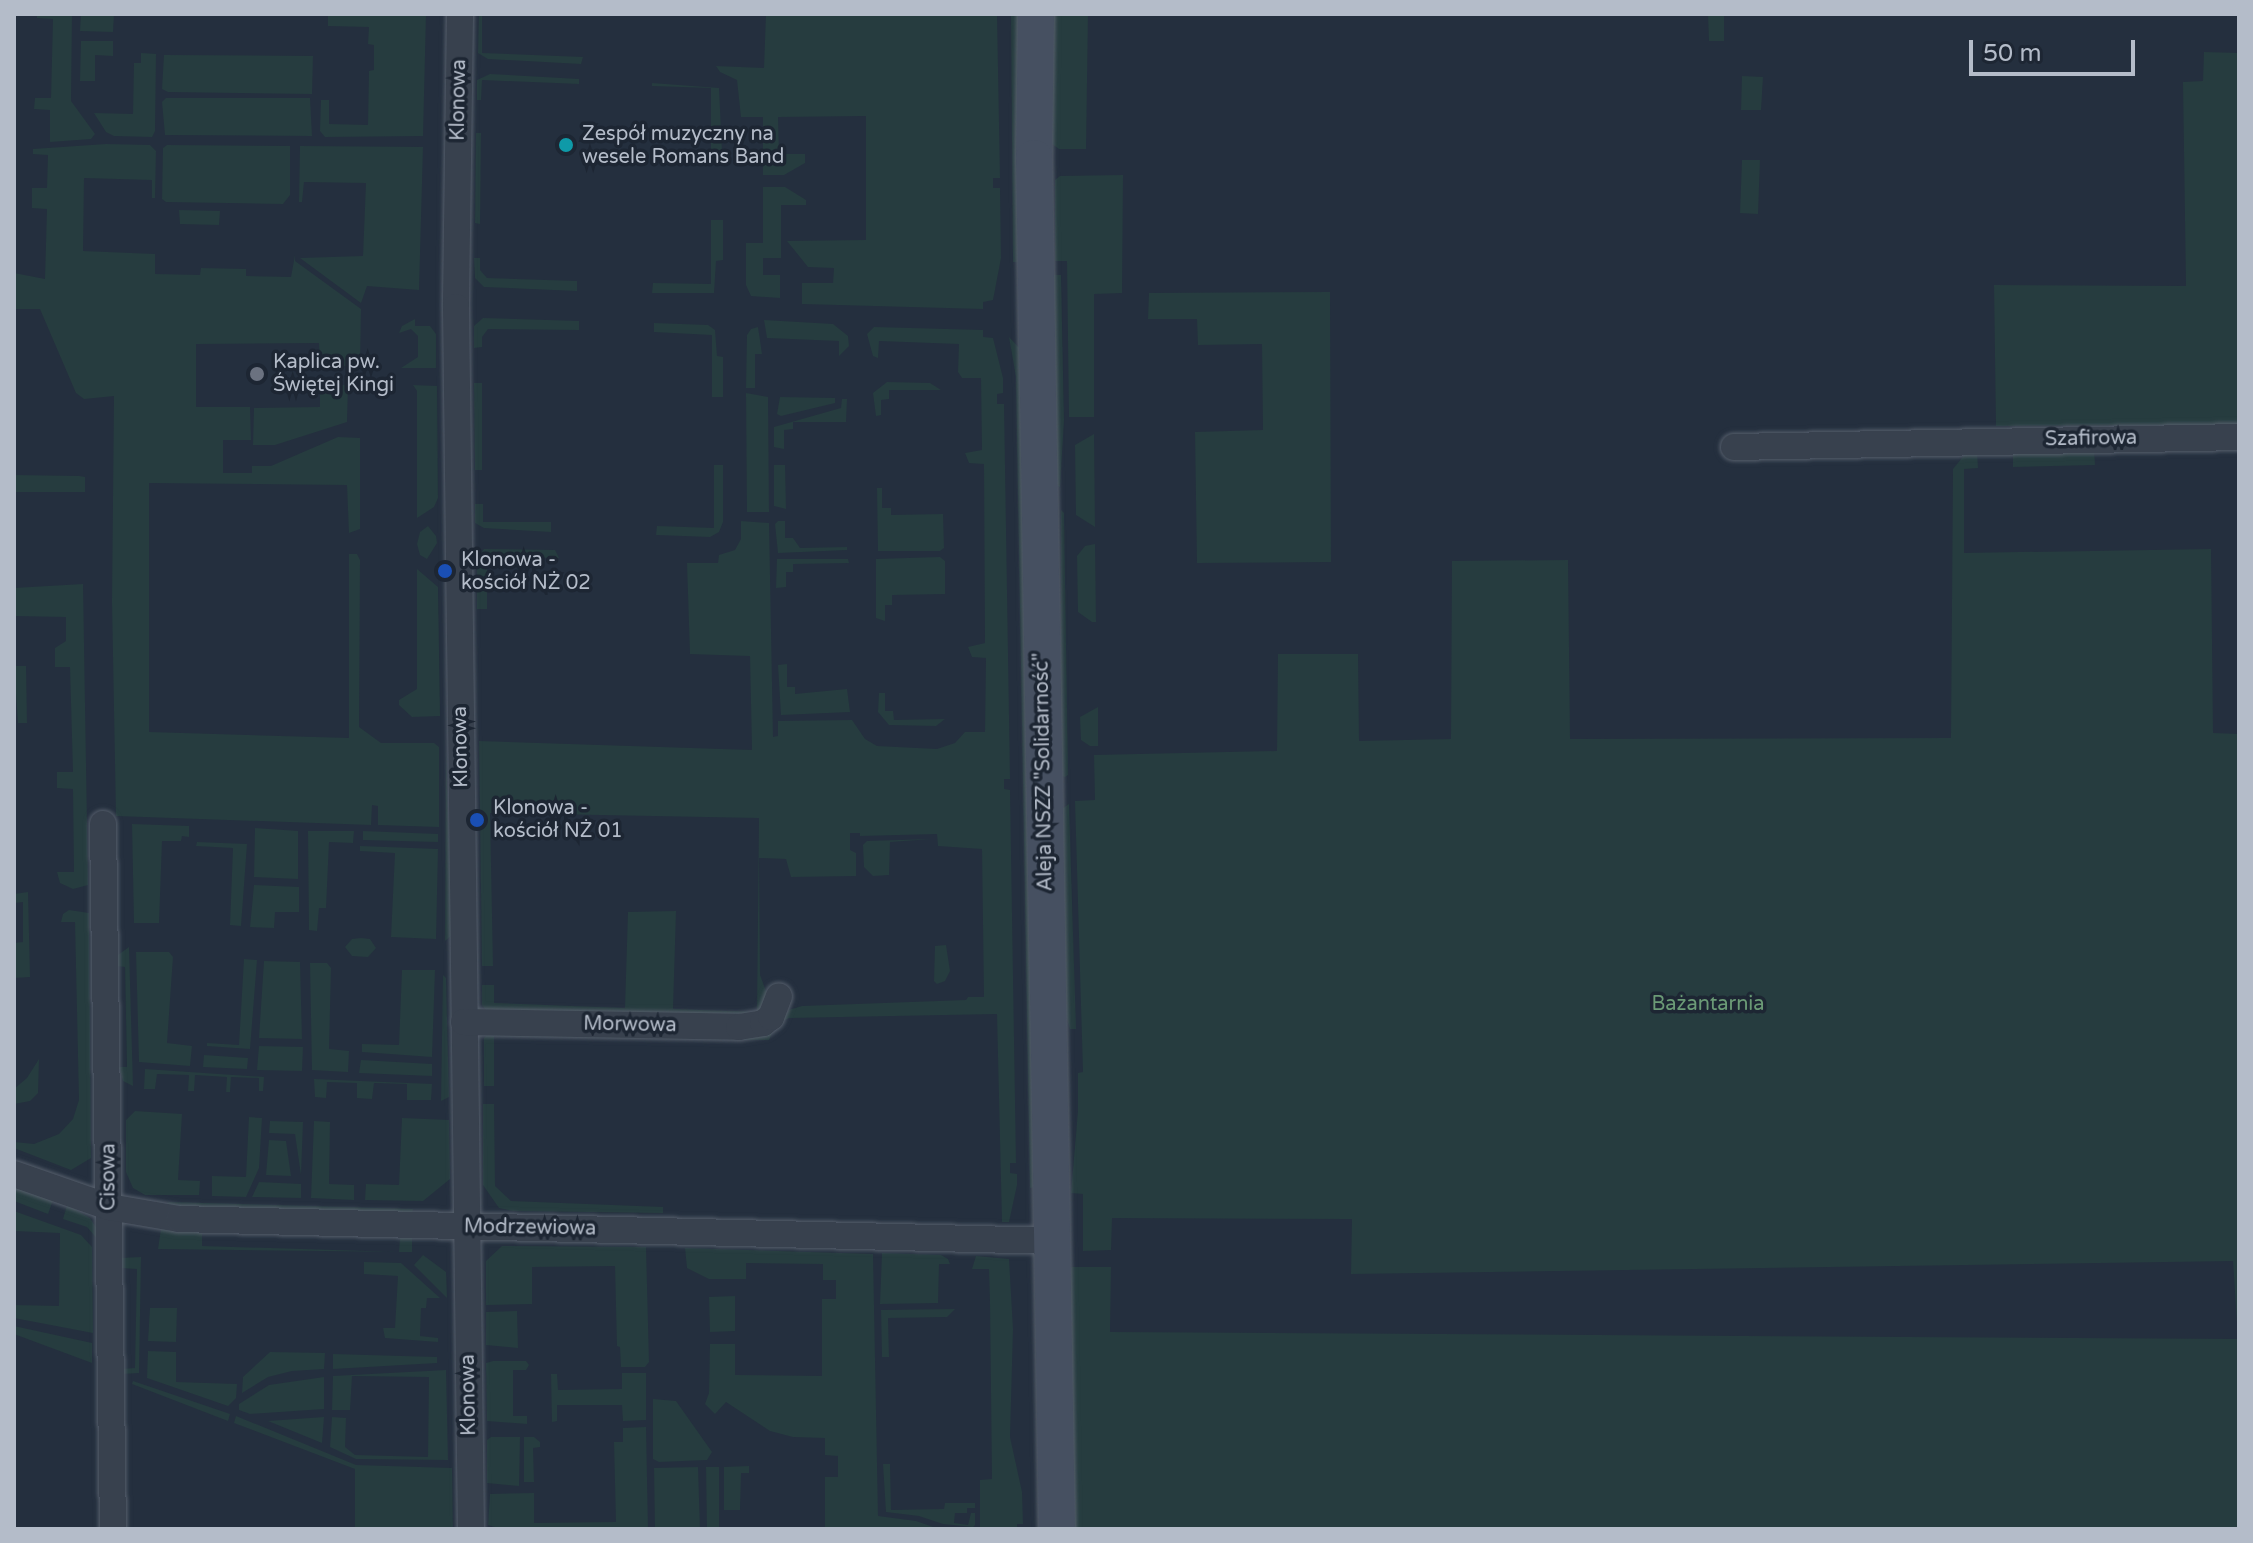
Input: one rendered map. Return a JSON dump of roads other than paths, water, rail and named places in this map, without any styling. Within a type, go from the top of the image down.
[{"type":"street","name":"Klonowa","points":[[460,14],[456,307],[471,1529]]},
{"type":"street","name":"Aleja NSZZ \"Solidarność\"","points":[[1036,14],[1034,205],[1057,1529]]},
{"type":"street","name":"Szafirowa","points":[[1734,447],[2239,437]]},
{"type":"street","name":"Cisowa","points":[[103,824],[113,1529]]},
{"type":"street","name":"Morwowa","points":[[464,1022],[739,1027],[763,1023],[771,1017],[779,996]]},
{"type":"street","name":"Modrzewiowa","points":[[14,1174],[109,1207],[179,1219],[1053,1241]]},
{"type":"place","name":"Zespół muzyczny na wesele Romans Band","points":[[566,145]]},
{"type":"place","name":"Kaplica pw. Świętej Kingi","points":[[257,374]]},
{"type":"place","name":"Klonowa - kościół NŻ 02","points":[[445,571]]},
{"type":"place","name":"Klonowa - kościół NŻ 01","points":[[477,820]]},
{"type":"park label","name":"Bażantarnia","points":[[1708,1004]]}]
